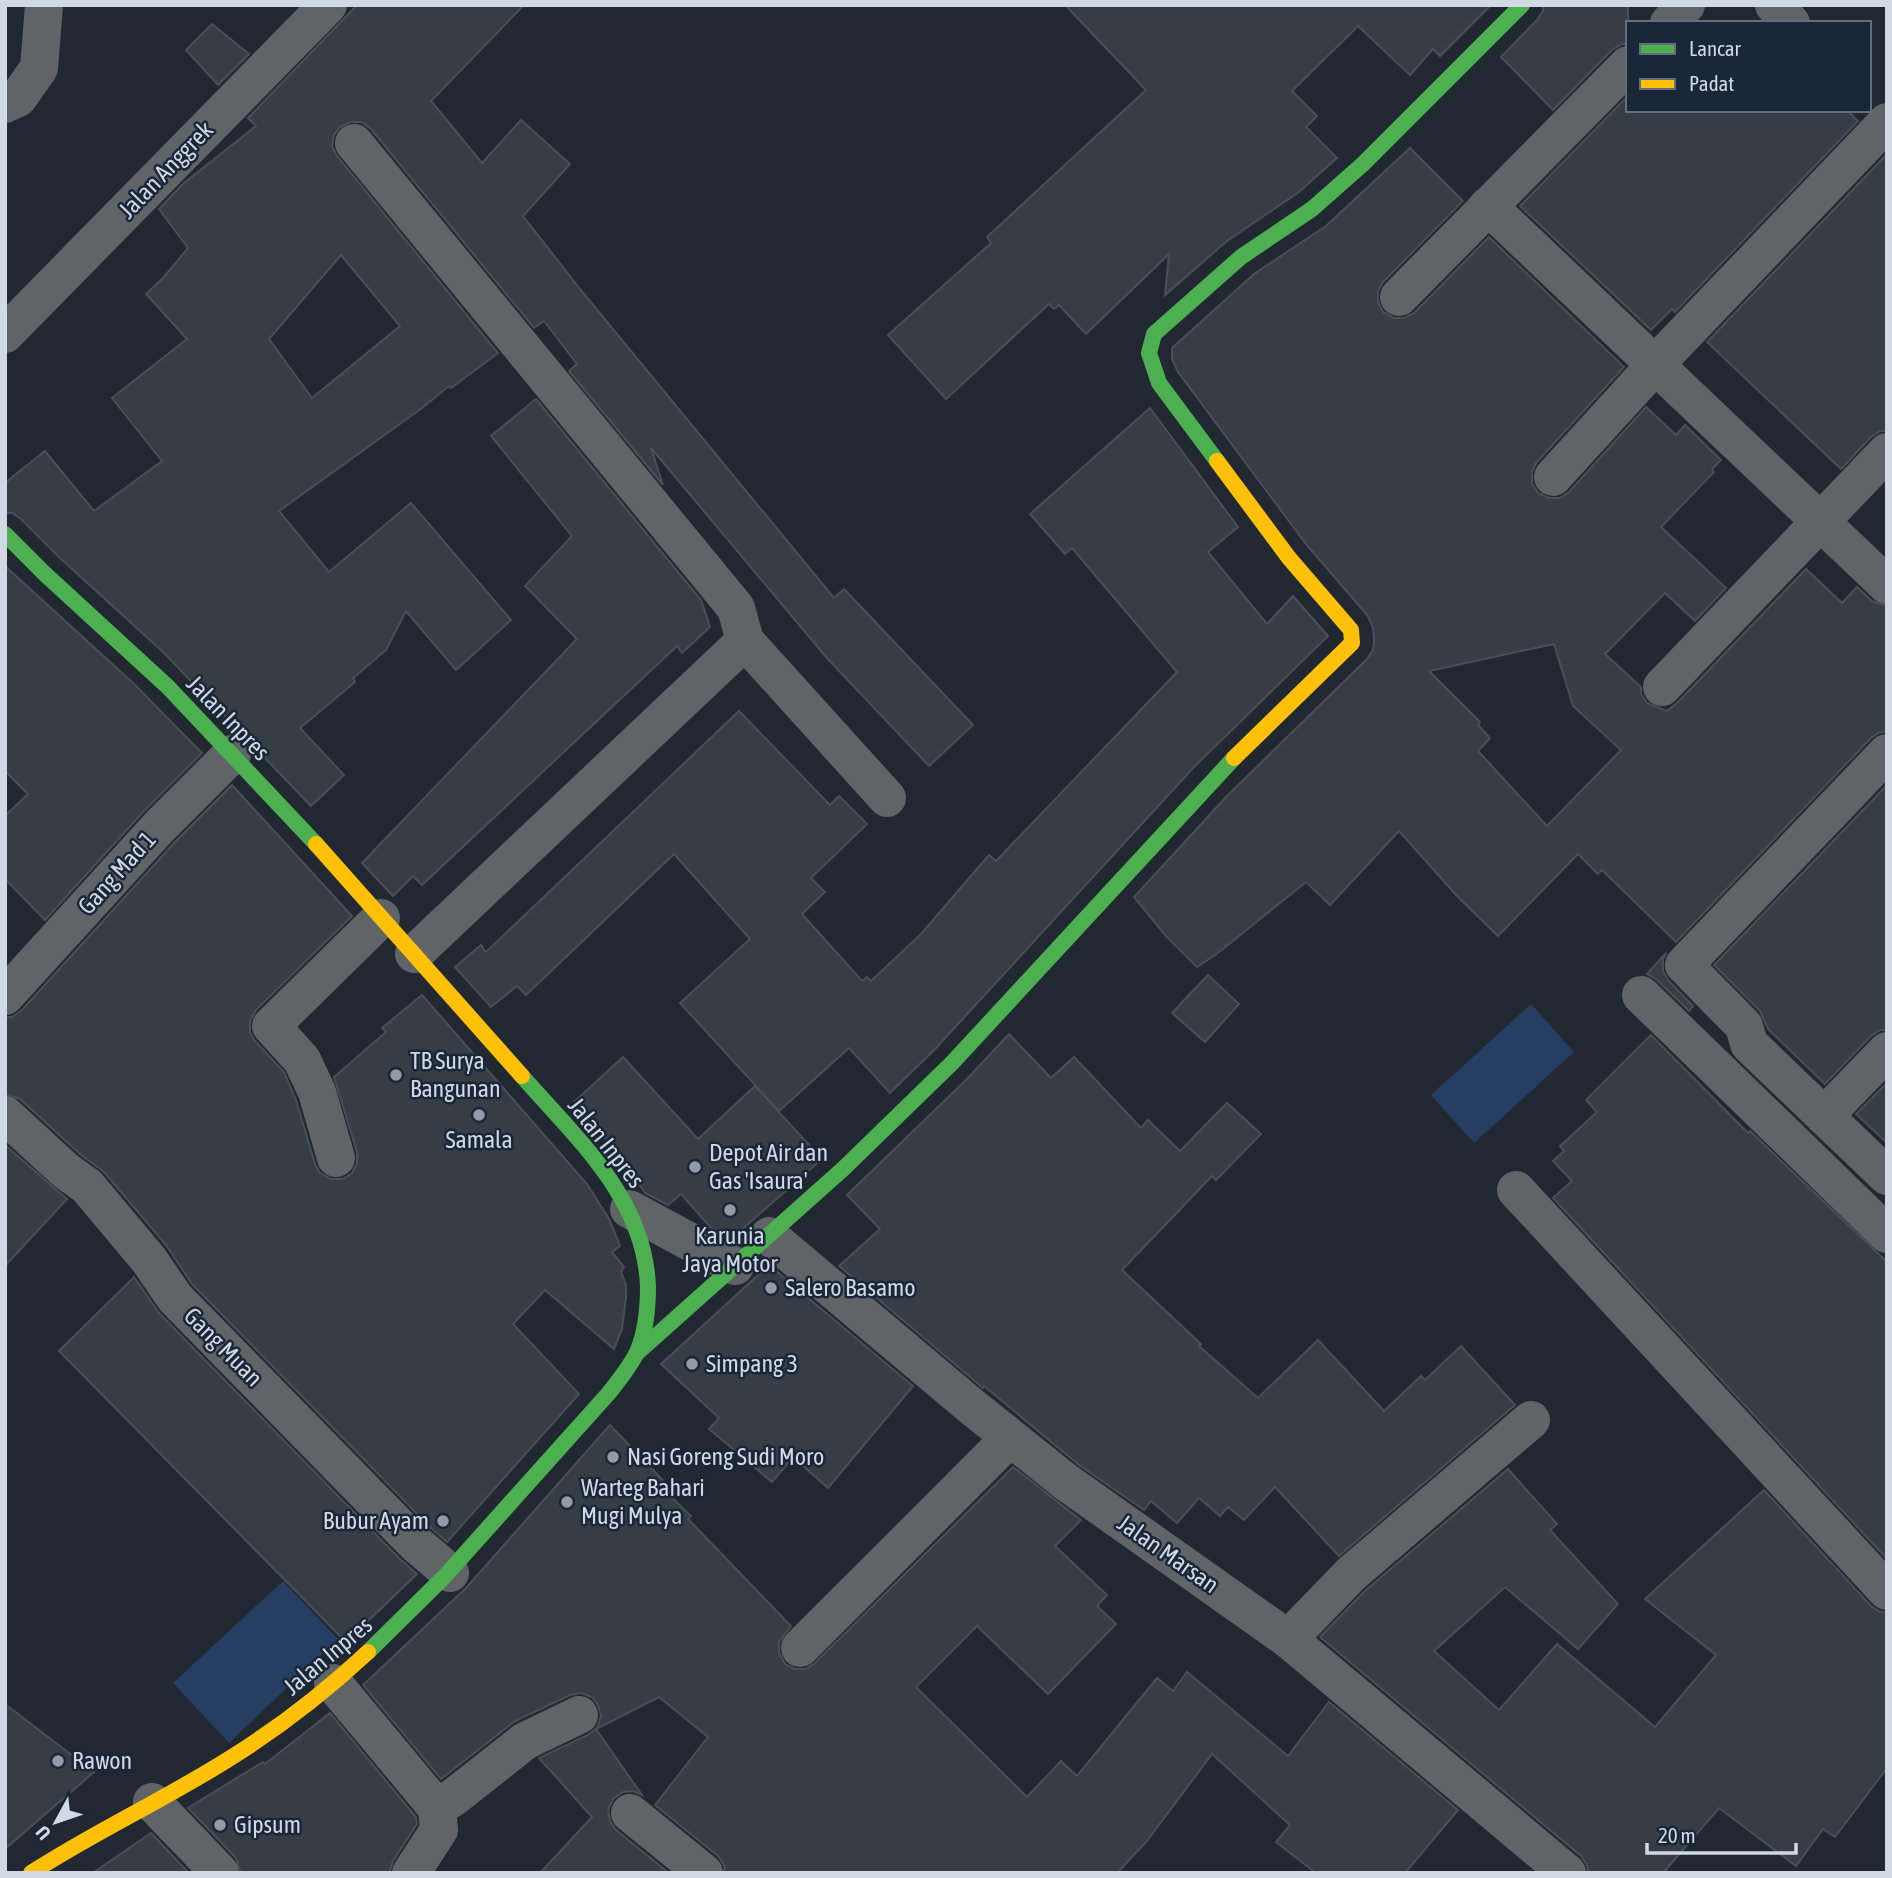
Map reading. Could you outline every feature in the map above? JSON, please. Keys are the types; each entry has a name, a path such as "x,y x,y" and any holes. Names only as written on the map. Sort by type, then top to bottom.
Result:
{"street":[{"path":"5,104 18,99 39,68 44,5"},
{"name":"Jalan Anggrek","path":"5,334 328,5"},
{"path":"637,1353 843,1170 952,1063 1211,782 1352,643 1351,630 1289,558 1159,383 1150,365 1149,343 1154,334 1241,257 1312,209 1343,182 1522,5"},
{"path":"1671,21 1686,5"},
{"path":"1774,5 1789,21"},
{"path":"1399,297 1626,67"},
{"path":"1553,477 1887,121 1871,104"},
{"path":"354,143 736,608 745,641 887,798"},
{"path":"1488,206 1887,584"},
{"path":"1662,687 1887,452"},
{"name":"Jalan Inpres","path":"5,534 81,608 143,662 232,754 580,1142 612,1182 629,1209 641,1238 647,1269 646,1317 642,1342 637,1353 608,1394 450,1573 406,1618 333,1683 259,1740 197,1778 84,1839 31,1873"},
{"path":"414,954 745,641"},
{"path":"1887,753 1684,965 1744,1026 1749,1044 1887,1175"},
{"name":"Gang Mad 1","path":"5,996 159,827 232,754"},
{"path":"335,1158 317,1093 302,1060 271,1026 381,918"},
{"path":"1641,995 1887,1234"},
{"path":"1824,1116 1887,1051"},
{"name":"Gang Muan","path":"5,1115 66,1171 87,1186 149,1260 175,1298 415,1544 450,1573"},
{"path":"1516,1190 1887,1591"},
{"path":"629,1209 735,1266"},
{"name":"Jalan Marsan","path":"769,1236 1066,1482 1288,1639 1567,1873"},
{"path":"1288,1639 1351,1574 1531,1420"},
{"path":"800,1648 1010,1438"},
{"path":"333,1683 437,1808 439,1830 411,1873"},
{"path":"437,1808 525,1741 579,1715"},
{"path":"152,1802 220,1873"},
{"path":"630,1813 704,1873"}],"shaded area":[{"path":"1531,1004 1574,1052 1474,1143 1431,1095"},
{"path":"283,1581 338,1639 229,1743 173,1683"}],"building":[{"path":"357,5 524,5 431,101 482,163 521,120 570,164 523,216 834,598 844,589 973,725 929,766 826,657 651,448 663,485 569,371 577,364 544,321 534,328 371,129 361,122 350,122 340,127 334,135 332,146 337,156 498,353 279,511 329,572 411,503 511,620 456,670 406,611 386,650 353,678 355,682 300,728 344,775 311,806 163,652 21,519 12,513 5,513 5,483 45,451 94,511 162,461 112,398 187,339 146,294 188,248 159,209 184,183 256,126 248,118","holes":["341,255 400,326 312,398 269,339"]},
{"path":"1065,5 1491,5 1440,56 1433,49 1410,75 1358,26 1292,91 1317,116 1306,127 1337,158 1299,192 1227,241 1165,295 1169,254 1086,334 1059,305 1054,309 1049,304 946,399 888,335 991,243 987,237 1146,90"},
{"path":"1543,5 1628,5 1626,44 1612,50 1553,110 1501,57 1543,11"},
{"path":"212,24 249,54 218,85 186,50"},
{"path":"1626,98 1626,112 1849,112 1858,121 1675,312 1672,309 1651,330 1520,206"},
{"path":"1410,148 1463,201 1383,282 1378,291 1378,302 1383,312 1394,318 1404,318 1414,313 1489,237 1624,367 1536,463 1532,472 1532,483 1538,493 1549,498 1560,498 1569,492 1646,407 1676,435 1685,425 1721,460 1712,469 1714,472 1661,527 1726,588 1695,621 1665,593 1605,654 1641,687 1641,694 1647,703 1667,711 1678,702 1806,569 1842,603 1857,587 1872,601 1887,606 1887,732 1880,732 1871,738 1676,942 1602,870 1598,874 1578,854 1498,936 1457,896 1399,831 1330,905 1306,882 1197,967 1166,936 1134,897 1227,796 1367,659 1373,650 1373,628 1368,616 1306,544 1178,372 1172,359 1172,348 1254,274 1326,226","holes":["1554,644 1573,706 1621,750 1547,826 1478,751 1490,738 1478,725 1480,722 1429,671"]},
{"path":"1887,154 1887,431 1880,431 1871,437 1841,469 1707,342"},
{"path":"536,399 701,600 710,627 682,653 677,646 422,885 413,876 393,896 362,863 577,639 525,586 572,536 491,436"},
{"path":"1150,408 1238,527 1208,552 1267,624 1293,596 1328,636 1195,766 936,1048 890,1093 849,1048 779,1111 680,1003 750,939 674,854 526,995 517,986 491,1007 455,967 481,945 486,952 739,711 830,805 839,796 867,824 811,878 825,892 802,914 862,981 867,977 871,981 921,934 989,855 996,861 1177,672 1072,548 1065,554 1030,514"},
{"path":"5,566 133,683 202,753 143,812 45,920 5,879 5,816 28,794 5,771"},
{"path":"232,785 352,916 256,1010 250,1021 250,1032 254,1040 284,1072 320,1173 331,1179 343,1179 352,1173 357,1163 357,1152 334,1077 386,1032 382,1028 422,995 587,1184 609,1219 620,1246 612,1252 624,1267 621,1272 626,1285 626,1297 622,1329 614,1349 545,1290 513,1324 579,1394 447,1542 192,1284 166,1245 104,1172 80,1154 20,1099 5,1094 5,1017 12,1017 21,1011 175,842"},
{"path":"1887,785 1887,1030 1880,1030 1871,1036 1825,1084 1768,1029 1760,1011 1714,965"},
{"path":"1666,953 1663,971 1693,1006 1689,1011 1656,979 1647,974"},
{"path":"1208,975 1239,1004 1205,1042 1172,1013"},
{"path":"1009,1034 1051,1078 1074,1057 1141,1128 1148,1120 1180,1151 1227,1103 1261,1134 1216,1180 1212,1176 1122,1270 1201,1344 1199,1346 1258,1398 1318,1340 1384,1411 1421,1376 1425,1380 1461,1346 1515,1405 1339,1556 1275,1487 1244,1520 1228,1507 1220,1516 1199,1498 1177,1523 1151,1501 1144,1510 1079,1465 839,1266 880,1229 847,1195 967,1079"},
{"path":"1651,1035 1748,1133 1750,1131 1887,1262 1887,1559 1553,1198 1572,1181 1553,1161 1564,1151 1560,1146 1597,1112 1586,1100"},
{"path":"623,1057 698,1139 755,1086 822,1159 731,1239 711,1228 681,1194 668,1205 645,1193 621,1157 574,1102"},
{"path":"1887,1083 1887,1143 1856,1114"},
{"path":"5,1145 67,1199 5,1266"},
{"path":"769,1265 913,1386 828,1488 793,1457 772,1482 709,1429 719,1418 661,1364"},
{"path":"134,1277 159,1313 417,1574 346,1642 59,1351"},
{"path":"610,1425 674,1492 670,1496 691,1516 688,1519 791,1626 779,1642 779,1653 785,1664 795,1669 806,1669 815,1663 1013,1467 1081,1520 1055,1546 1107,1595 1097,1606 1116,1624 1048,1694 977,1626 916,1687 1027,1797 1061,1761 1077,1776 1157,1678 1173,1691 1187,1672 1288,1756 1329,1702 1458,1810 1405,1873 1316,1873 1276,1842 1290,1825 1212,1754 1146,1842 1117,1873 725,1873 724,1865 718,1856 655,1805 708,1737 659,1697 596,1729 642,1795 633,1791 623,1792 613,1799 608,1810 610,1821 616,1830 669,1873 540,1873 592,1817 539,1758 597,1728 601,1716 592,1697 581,1693 570,1695 515,1721 441,1779 363,1685 466,1588"},
{"path":"1508,1469 1557,1524 1550,1530 1618,1604 1578,1649 1505,1587 1434,1651 1499,1710 1557,1644 1655,1727 1716,1655 1645,1599 1764,1490 1871,1606 1880,1612 1887,1612 1887,1768 1835,1837 1823,1829 1796,1866 1719,1808 1663,1873 1588,1873 1587,1865 1581,1856 1320,1637 1366,1590"},
{"path":"5,1704 94,1772 5,1849"},
{"path":"330,1713 416,1817 417,1824 393,1861 389,1873 241,1873 236,1858 188,1808 263,1762 265,1764"},
{"path":"151,1833 189,1873 93,1873"}],"traffic: fast":[{"path":"1217,461 1159,383 1149,353 1154,334 1241,257 1312,209 1363,164 1522,5"},
{"path":"5,534 168,687 316,844"},
{"path":"637,1353 843,1169 952,1063 1234,758"},
{"path":"368,1652 444,1577 608,1394 632,1362 643,1335 648,1287 644,1255 635,1225 604,1171 522,1076"}],"traffic: slow":[{"path":"1217,461 1289,558 1351,630 1352,643 1234,758"},
{"path":"316,844 522,1076"},
{"path":"31,1873 250,1745 302,1708 368,1652"}],"place":[{"name":"TB Surya Bangunan","path":"396,1075"},
{"name":"Samala","path":"479,1115"},
{"name":"Depot Air dan Gas 'Isaura'","path":"695,1167"},
{"name":"Karunia Jaya Motor","path":"730,1210"},
{"name":"Salero Basamo","path":"771,1288"},
{"name":"Simpang 3","path":"692,1364"},
{"name":"Nasi Goreng Sudi Moro","path":"613,1457"},
{"name":"Warteg Bahari Mugi Mulya","path":"567,1502"},
{"name":"Bubur Ayam","path":"443,1521"},
{"name":"Rawon","path":"58,1761"},
{"name":"Gipsum","path":"220,1825"}]}
